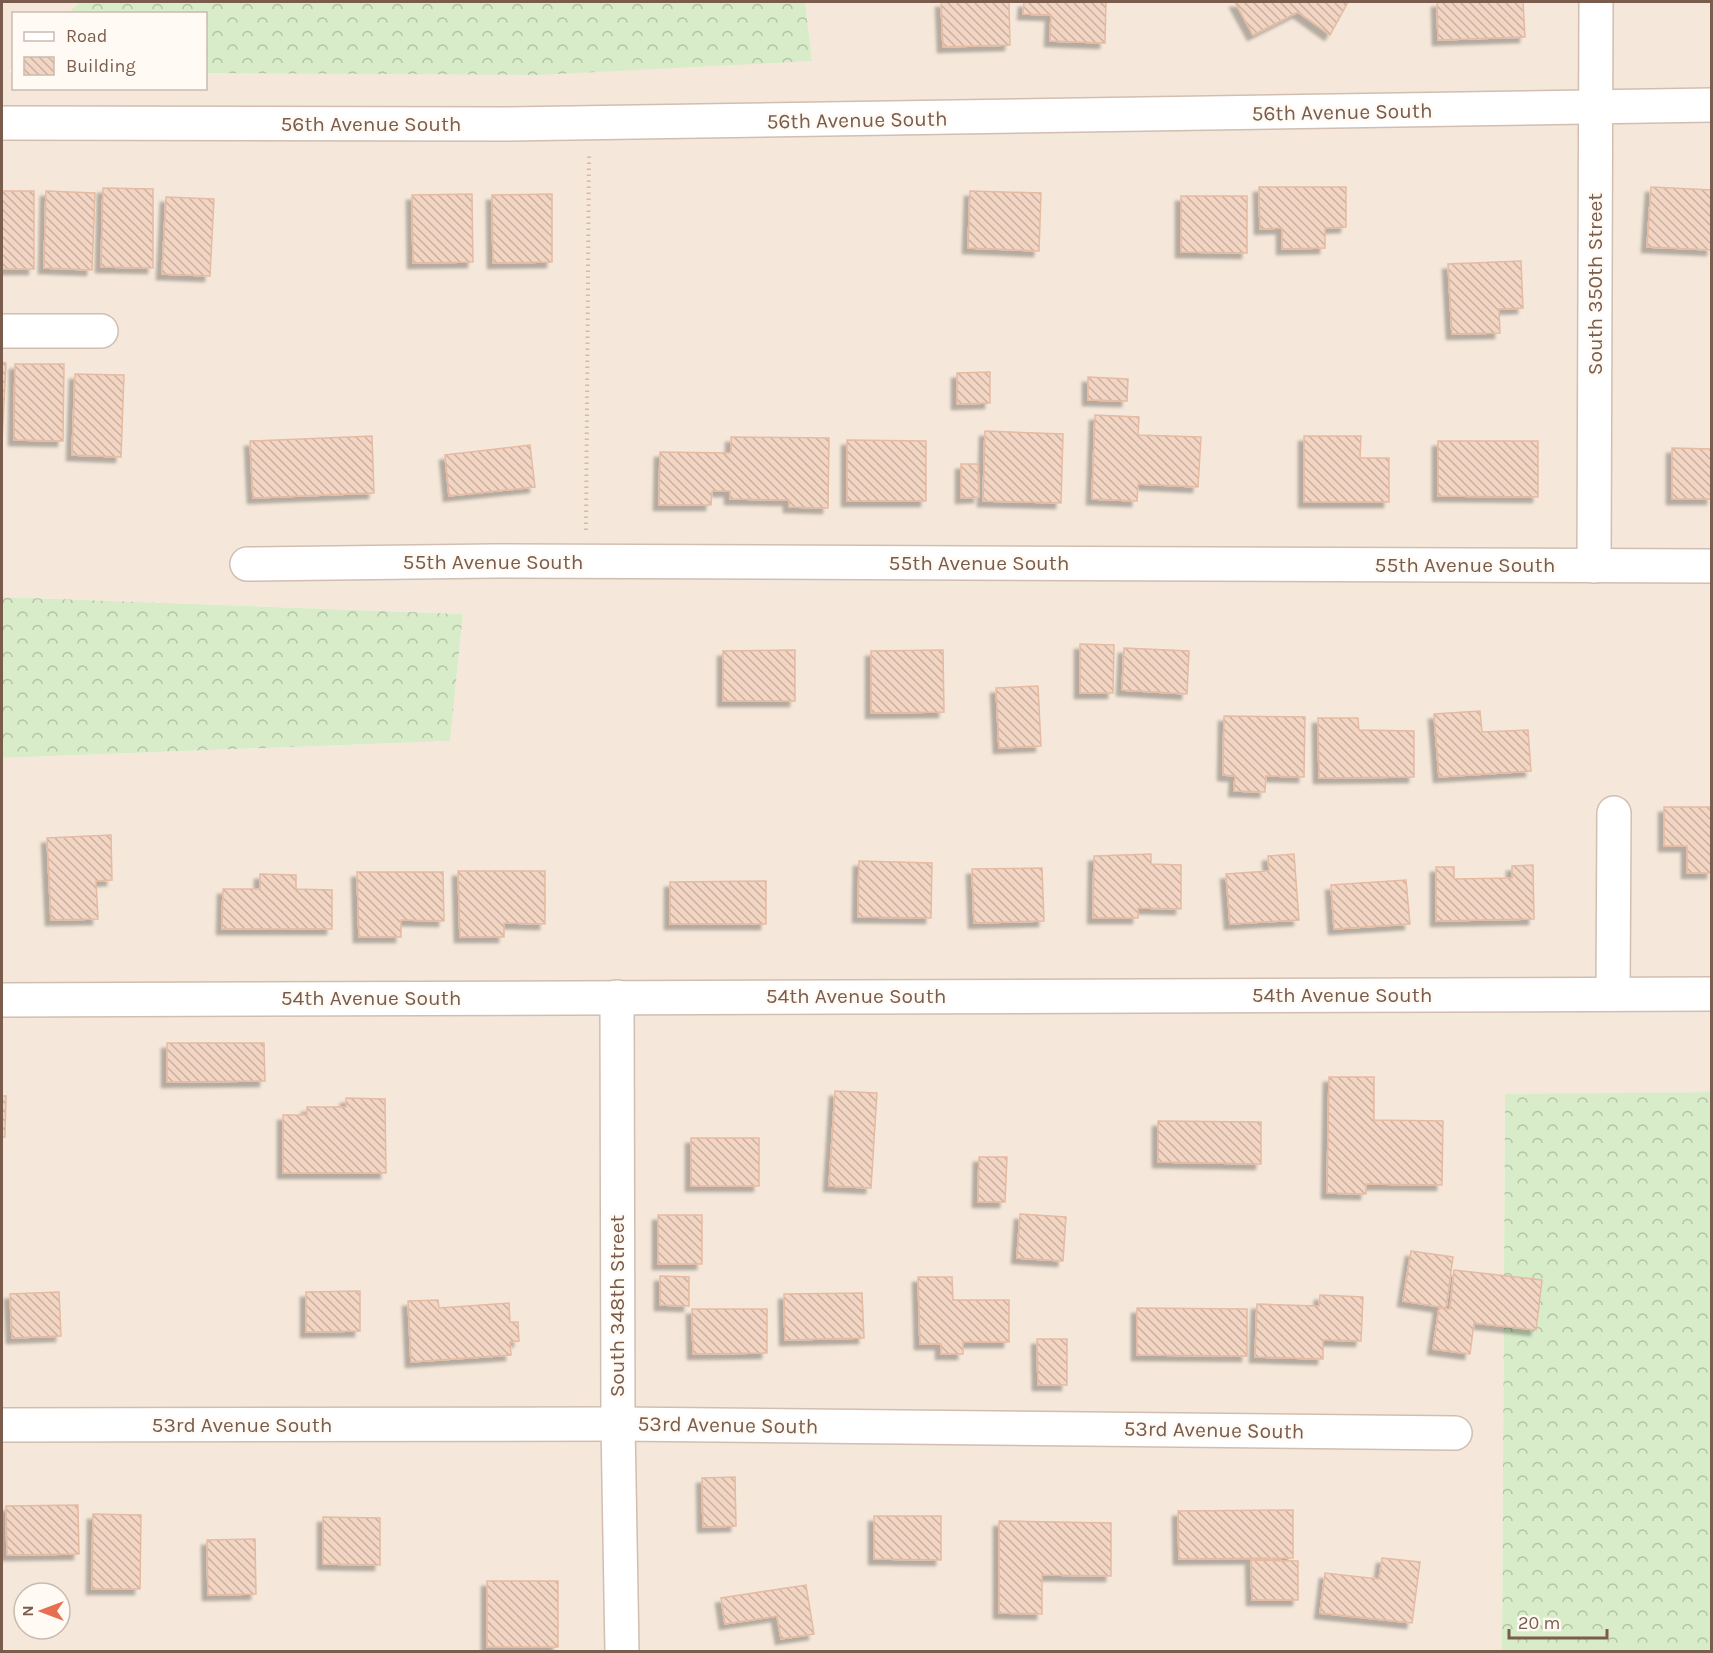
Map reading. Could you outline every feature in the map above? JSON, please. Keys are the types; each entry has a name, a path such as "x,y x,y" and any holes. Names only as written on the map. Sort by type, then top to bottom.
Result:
{"street":[{"name":"South 350th Street","path":"1594,566 1596,2"},
{"name":"56th Avenue South","path":"2,123 526,124 1712,105"},
{"path":"2,331 101,331"},
{"name":"55th Avenue South","path":"247,564 585,561 1712,566"},
{"path":"1613,994 1614,813"},
{"name":"54th Avenue South","path":"2,1000 1712,994"},
{"name":"South 348th Street","path":"617,997 618,1424 622,1652"},
{"name":"53rd Avenue South","path":"2,1425 618,1424 1455,1433"}],"path":[{"path":"585,561 589,143"}],"shaded area":[{"path":"2,2 80,2 69,12 12,12 12,68 9,72 12,72 12,90 207,90 207,69 812,61 805,2 1711,2 1711,1092 1505,1095 1502,1651 2,1651 2,758 450,741 463,614 2,597"}],"green space":[{"path":"80,2 805,2 812,61 537,75 207,73 207,12 69,12"},
{"path":"2,597 463,614 450,741 2,758"},
{"path":"1711,1092 1711,1651 1502,1652 1505,1094"}],"building":[{"path":"941,2 1009,2 1010,45 943,47"},
{"path":"1024,2 1106,2 1105,43 1050,41 1051,15 1023,14"},
{"path":"1235,2 1348,2 1330,35 1298,12 1253,35"},
{"path":"1437,2 1523,2 1525,37 1438,40"},
{"path":"1259,187 1346,187 1346,227 1325,228 1325,248 1282,249 1282,228 1260,229"},
{"path":"1651,187 1712,190 1712,250 1647,247"},
{"path":"103,188 153,189 153,268 101,267"},
{"path":"2,191 34,191 34,269 2,269"},
{"path":"46,191 95,193 92,270 44,268"},
{"path":"970,191 1041,193 1039,251 968,248"},
{"path":"472,194 473,262 413,263 412,195"},
{"path":"552,194 552,262 493,263 492,195"},
{"path":"1181,196 1247,196 1247,253 1181,252"},
{"path":"166,197 214,199 210,276 162,274"},
{"path":"1521,261 1523,308 1499,309 1500,333 1452,334 1448,264"},
{"path":"2,362 6,363 2,443"},
{"path":"15,364 64,364 63,441 14,440"},
{"path":"990,372 990,403 957,404 957,373"},
{"path":"75,374 124,375 121,457 72,455"},
{"path":"1088,377 1128,379 1127,401 1088,400"},
{"path":"1095,415 1139,417 1138,435 1201,437 1198,487 1138,484 1137,501 1092,499"},
{"path":"985,431 1063,434 1061,503 983,501"},
{"path":"372,436 374,493 253,498 250,441"},
{"path":"1304,436 1361,436 1360,458 1389,458 1389,502 1304,502"},
{"path":"731,437 829,438 828,508 789,507 789,500 730,499 730,491 712,491 711,505 659,505 660,452 731,453"},
{"path":"847,440 926,441 926,501 847,501"},
{"path":"1438,441 1538,441 1538,497 1438,496"},
{"path":"530,445 535,487 449,496 445,455"},
{"path":"1672,448 1712,449 1712,499 1672,499"},
{"path":"961,464 978,464 979,497 961,498"},
{"path":"1080,644 1114,645 1113,693 1080,693"},
{"path":"1124,648 1189,651 1187,694 1122,690"},
{"path":"795,650 795,701 723,701 723,651"},
{"path":"943,650 944,712 871,713 871,651"},
{"path":"1038,686 1041,746 999,748 996,688"},
{"path":"1480,711 1482,732 1528,730 1531,771 1439,777 1434,714"},
{"path":"1224,716 1305,717 1304,777 1266,776 1265,792 1234,791 1235,776 1223,775"},
{"path":"1318,718 1358,718 1359,730 1414,731 1414,777 1319,778"},
{"path":"1664,807 1712,807 1712,873 1687,873 1687,846 1664,846"},
{"path":"111,835 112,880 96,881 98,919 51,920 47,838"},
{"path":"1151,854 1151,864 1181,865 1181,909 1138,908 1138,918 1093,918 1094,856"},
{"path":"1294,854 1299,920 1230,924 1226,874 1269,871 1268,856"},
{"path":"859,861 932,863 931,918 858,917"},
{"path":"1533,865 1534,919 1436,921 1436,867 1454,867 1454,879 1512,878 1512,866"},
{"path":"1042,868 1044,921 974,923 972,869"},
{"path":"458,871 545,871 545,924 504,923 504,937 460,937"},
{"path":"357,872 443,872 444,921 401,920 401,937 359,937"},
{"path":"260,874 296,875 296,889 332,890 332,929 222,929 223,889 260,889"},
{"path":"1406,880 1410,924 1334,929 1331,885"},
{"path":"766,881 766,924 670,924 670,882"},
{"path":"167,1043 264,1043 265,1081 167,1082"},
{"path":"1329,1077 1374,1077 1374,1120 1443,1121 1442,1185 1366,1184 1366,1194 1327,1193"},
{"path":"835,1091 877,1093 871,1188 829,1186"},
{"path":"2,1096 6,1096 5,1137 2,1137"},
{"path":"346,1098 385,1099 386,1173 283,1173 283,1115 307,1115 307,1107 346,1107"},
{"path":"1158,1121 1261,1122 1261,1164 1158,1162"},
{"path":"691,1138 759,1138 759,1186 691,1186"},
{"path":"979,1157 1007,1157 1005,1202 978,1202"},
{"path":"1020,1214 1066,1217 1063,1261 1017,1258"},
{"path":"658,1215 702,1215 702,1264 658,1264"},
{"path":"1411,1251 1453,1257 1446,1308 1403,1301"},
{"path":"1454,1270 1542,1280 1536,1330 1474,1323 1470,1354 1433,1349 1439,1308 1450,1309"},
{"path":"660,1276 689,1277 689,1306 660,1305"},
{"path":"918,1277 952,1277 953,1300 1009,1300 1009,1342 963,1342 963,1354 941,1354 941,1344 920,1344"},
{"path":"360,1291 360,1331 306,1332 306,1292"},
{"path":"59,1292 61,1336 12,1338 10,1294"},
{"path":"862,1293 864,1338 785,1340 784,1294"},
{"path":"1320,1295 1363,1297 1361,1341 1323,1340 1323,1359 1255,1357 1257,1304 1319,1306"},
{"path":"438,1300 439,1308 509,1303 510,1322 518,1322 519,1341 510,1342 511,1355 411,1362 408,1301"},
{"path":"1137,1308 1247,1309 1247,1356 1137,1355"},
{"path":"692,1309 767,1309 767,1353 693,1354"},
{"path":"1037,1339 1067,1339 1067,1385 1038,1385"},
{"path":"735,1477 736,1526 703,1527 702,1478"},
{"path":"78,1505 79,1554 7,1555 6,1506"},
{"path":"1293,1510 1293,1558 1179,1559 1178,1511"},
{"path":"93,1514 141,1515 140,1589 92,1589"},
{"path":"874,1516 941,1516 941,1560 874,1559"},
{"path":"323,1517 380,1518 380,1565 323,1564"},
{"path":"999,1521 1111,1523 1111,1576 1042,1575 1042,1614 999,1613"},
{"path":"255,1539 256,1594 208,1595 207,1540"},
{"path":"1382,1558 1420,1562 1412,1623 1320,1613 1325,1573 1379,1579"},
{"path":"1251,1560 1298,1561 1298,1600 1252,1600"},
{"path":"487,1581 558,1581 558,1647 487,1647"},
{"path":"806,1585 814,1634 781,1639 777,1616 725,1624 721,1598"}]}
